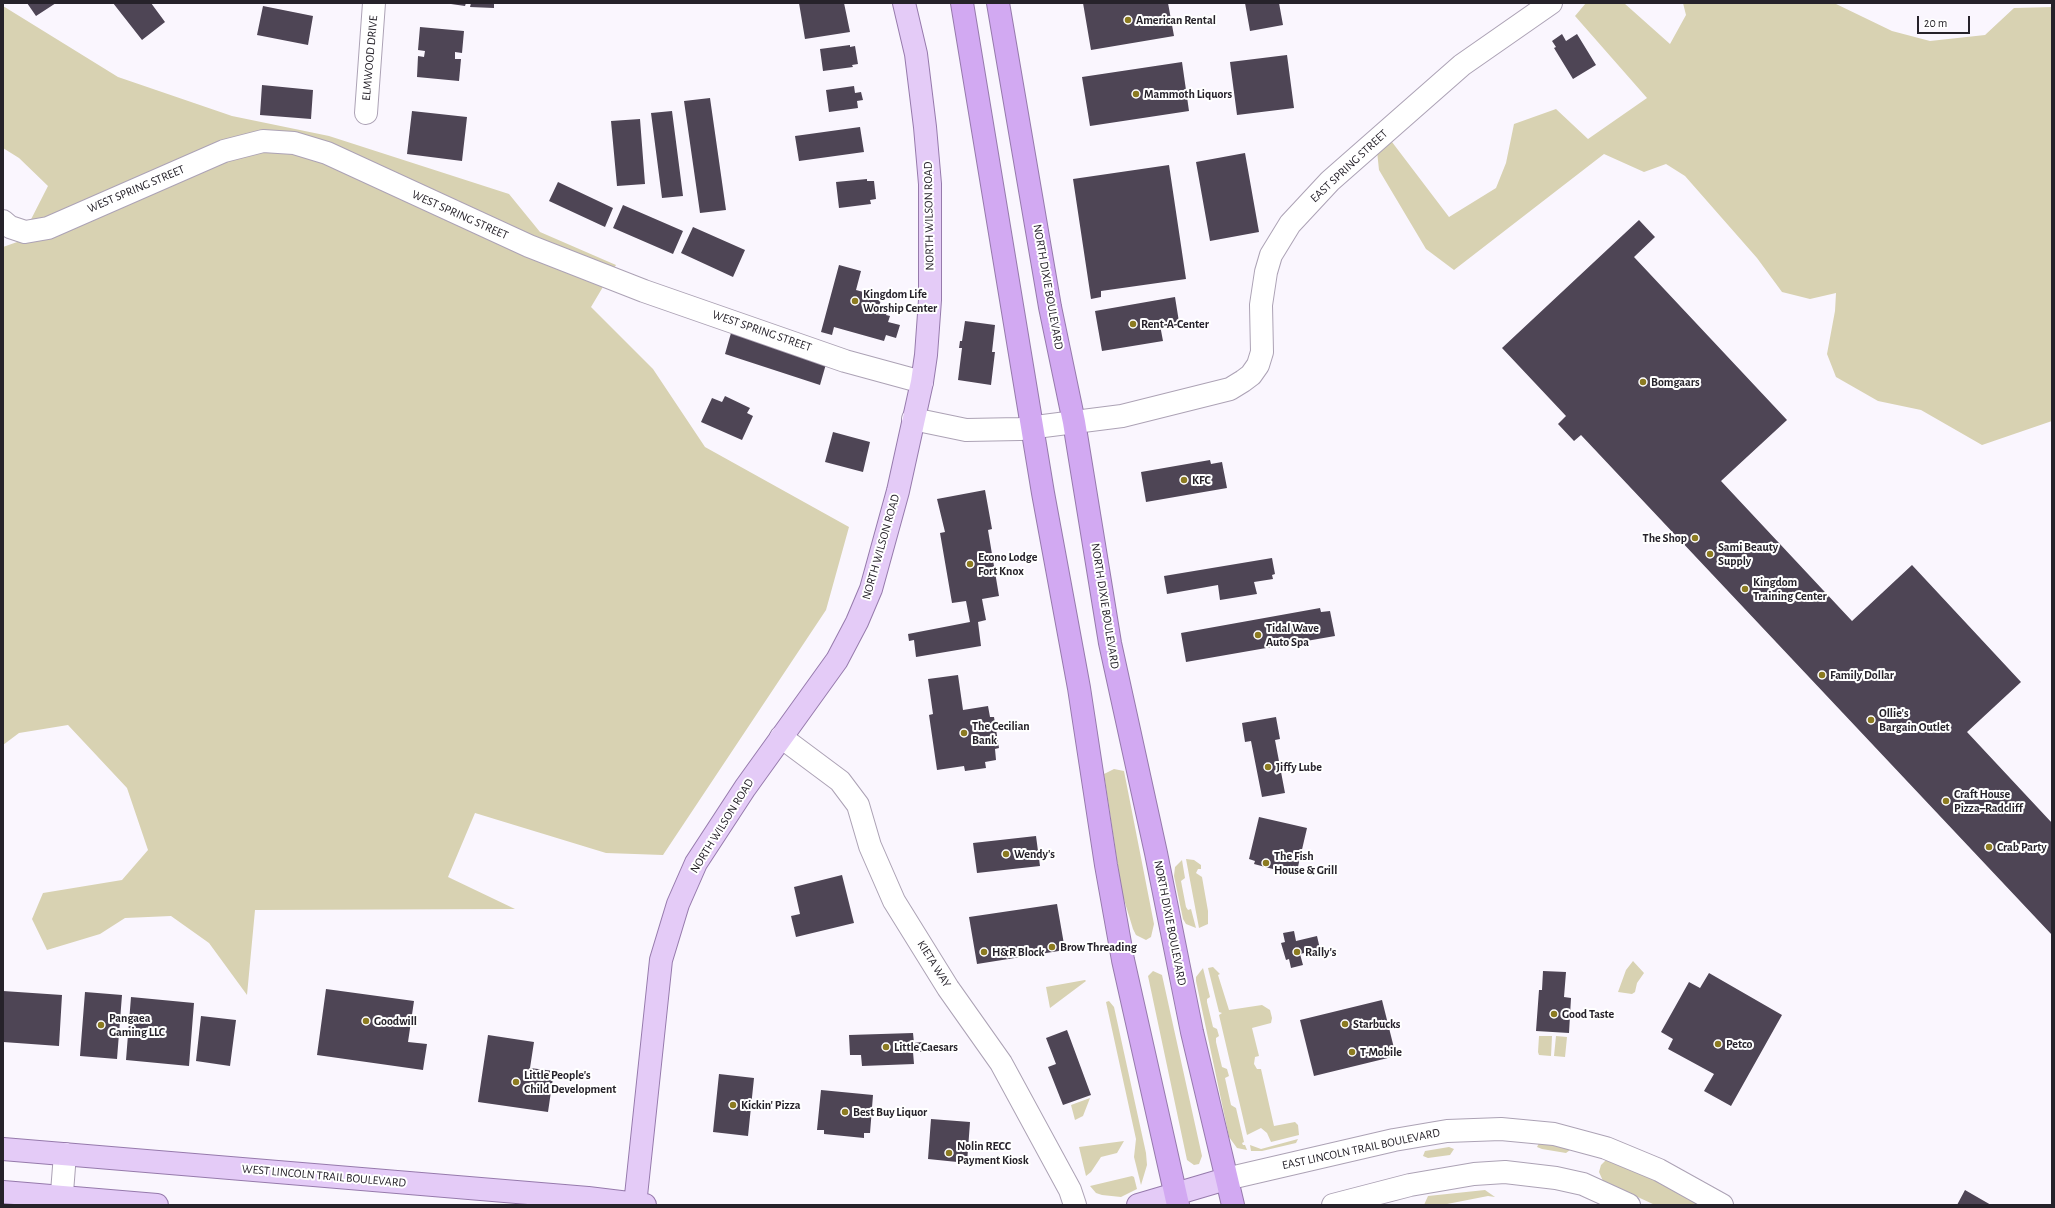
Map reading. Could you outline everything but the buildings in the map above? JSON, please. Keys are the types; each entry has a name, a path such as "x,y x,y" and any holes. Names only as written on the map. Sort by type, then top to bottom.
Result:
{"highway":[{"path":"962,3 1032,427 1079,688 1106,865 1123,960 1176,1200"},
{"name":"NORTH DIXIE BOULEVARD","path":"998,3 1050,307 1074,422 1096,549 1101,594 1121,698 1156,853 1192,1032 1232,1205"}],"main road":[{"name":"NORTH WILSON ROAD","path":"638,1205 661,960 678,904 696,863 745,788 837,660 868,596 898,491 922,382 926,355 930,300 930,184 916,54 904,3"},
{"name":"WEST LINCOLN TRAIL BOULEVARD","path":"3,1149 588,1198 638,1205"},
{"path":"1138,1205 1176,1200 1226,1179"},
{"path":"3,1192 61,1201 157,1205"}],"street":[{"name":"ELMWOOD DRIVE","path":"366,113 374,3"},
{"name":"EAST SPRING STREET","path":"1074,422 1122,416 1230,389 1251,375 1258,365 1262,352 1261,305 1266,272 1277,245 1290,224 1330,181 1462,64 1551,3"},
{"name":"WEST SPRING STREET","path":"3,221 10,227 25,232 48,228 224,151 263,142 294,143 327,153 529,246 644,290 845,361 922,382"},
{"path":"913,419 966,430 1001,431 1074,422"},
{"name":"KIETA WAY","path":"781,738 840,781 858,806 870,846 894,901 948,988 1001,1063 1070,1190 1075,1205"},
{"name":"EAST LINCOLN TRAIL BOULEVARD","path":"1226,1179 1394,1140 1447,1131 1508,1129 1554,1134 1606,1148 1659,1170 1722,1205"},
{"path":"61,1201 65,1154"},
{"path":"1334,1205 1410,1186 1474,1174 1505,1172 1556,1178 1583,1184 1629,1205"}],"shaded area":[{"path":"1586,3 1624,3 1670,44 1686,15 1683,3 1834,3 1892,31 1930,41 1985,35 2014,8 2052,7 2052,421 1982,445 1921,410 1878,401 1836,377 1827,354 1835,311 1836,293 1810,299 1782,292 1757,258 1685,176 1666,164 1644,172 1604,154 1454,270 1426,249 1379,170 1377,151 1392,142 1449,217 1496,188 1506,163 1514,124 1556,109 1588,139 1647,98 1575,16"},
{"path":"3,6 118,77 232,116 329,136 509,194 540,232 616,265 591,307 653,369 705,447 849,527 826,610 663,855 606,853 475,813 448,877 515,909 255,910 247,995 209,943 171,916 125,918 100,934 47,950 32,919 43,893 122,880 148,850 127,788 68,725 19,733 3,745 3,247 20,241 48,186 19,158 3,148"},
{"path":"1114,769 1124,771 1154,924 1151,937 1146,940 1136,935 1122,893 1104,774"},
{"path":"1186,859 1194,860 1201,865 1201,869 1198,869 1196,873 1202,877 1208,911 1208,924 1199,928"},
{"path":"1182,860 1185,878 1181,881 1186,907 1188,910 1191,909 1196,928 1186,924 1183,919 1174,876 1175,867"},
{"path":"1633,961 1644,973 1637,983 1635,992 1632,994 1618,992 1626,970"},
{"path":"1213,967 1220,974 1218,975 1229,1010 1262,1005 1270,1010 1272,1018 1271,1023 1252,1028 1259,1056 1255,1057 1254,1064 1257,1069 1261,1069 1274,1126 1295,1122 1298,1125 1299,1135 1271,1142 1267,1133 1261,1128 1247,1135 1219,1015 1222,1013 1219,1012 1208,968"},
{"path":"1203,968 1210,997 1207,999 1207,1002 1213,1027 1217,1029 1219,1036 1216,1038 1216,1042 1222,1067 1227,1069 1229,1076 1225,1078 1231,1105 1236,1108 1244,1142 1242,1143 1245,1145 1247,1150 1237,1148 1229,1137 1196,981 1196,977"},
{"path":"1153,971 1162,975 1202,1156 1199,1164 1194,1165 1187,1160 1148,976"},
{"path":"1086,981 1050,1008 1046,987"},
{"path":"1109,1001 1114,1007 1146,1153 1147,1165 1141,1185 1134,1157 1136,1139 1106,1002"},
{"path":"1539,1036 1552,1036 1551,1056 1539,1055"},
{"path":"1556,1036 1567,1037 1565,1057 1554,1056"},
{"path":"1090,1098 1083,1116 1075,1120 1071,1105"},
{"path":"1298,1139 1296,1143 1262,1151 1251,1151 1250,1145 1261,1149"},
{"path":"1124,1141 1117,1153 1101,1157 1091,1172 1086,1176 1079,1147"},
{"path":"1540,1141 1570,1150 1566,1153 1542,1149 1537,1147"},
{"path":"1449,1147 1454,1149 1450,1155 1428,1158 1423,1156 1425,1151"},
{"path":"1613,1159 1696,1201 1699,1205 1655,1205 1603,1181 1599,1172 1601,1165 1606,1160"},
{"path":"1132,1176 1134,1177 1137,1189 1121,1197 1096,1193 1090,1186"},
{"path":"1485,1190 1495,1197 1488,1196 1442,1205 1424,1205 1428,1196"}],"place":[{"name":"American Rental","path":"1128,20"},
{"name":"Mammoth Liquors","path":"1136,94"},
{"name":"Kingdom Life Worship Center","path":"855,301"},
{"name":"Rent-A-Center","path":"1133,324"},
{"name":"Bomgaars","path":"1643,382"},
{"name":"KFC","path":"1184,480"},
{"name":"The Shop","path":"1695,538"},
{"name":"Sami Beauty Supply","path":"1710,554"},
{"name":"Econo Lodge Fort Knox","path":"970,564"},
{"name":"Kingdom Training Center","path":"1745,589"},
{"name":"Tidal Wave Auto Spa","path":"1258,635"},
{"name":"Family Dollar","path":"1822,675"},
{"name":"Ollie's Bargain Outlet","path":"1871,720"},
{"name":"The Cecilian Bank","path":"964,733"},
{"name":"Jiffy Lube","path":"1268,767"},
{"name":"Craft House Pizza–Radcliff","path":"1946,801"},
{"name":"Crab Party","path":"1989,847"},
{"name":"Wendy's","path":"1006,854"},
{"name":"The Fish House & Grill","path":"1266,863"},
{"name":"Brow Threading","path":"1052,947"},
{"name":"H&R Block","path":"984,952"},
{"name":"Rally's","path":"1297,952"},
{"name":"Good Taste","path":"1554,1014"},
{"name":"Goodwill","path":"366,1021"},
{"name":"Starbucks","path":"1345,1024"},
{"name":"Pangaea Gaming LLC","path":"101,1025"},
{"name":"Petco","path":"1718,1044"},
{"name":"Little Caesars","path":"886,1047"},
{"name":"T-Mobile","path":"1352,1052"},
{"name":"Little People's Child Development","path":"516,1082"},
{"name":"Kickin' Pizza","path":"733,1105"},
{"name":"Best Buy Liquor","path":"845,1112"},
{"name":"Nolin RECC Payment Kiosk","path":"949,1153"}]}
